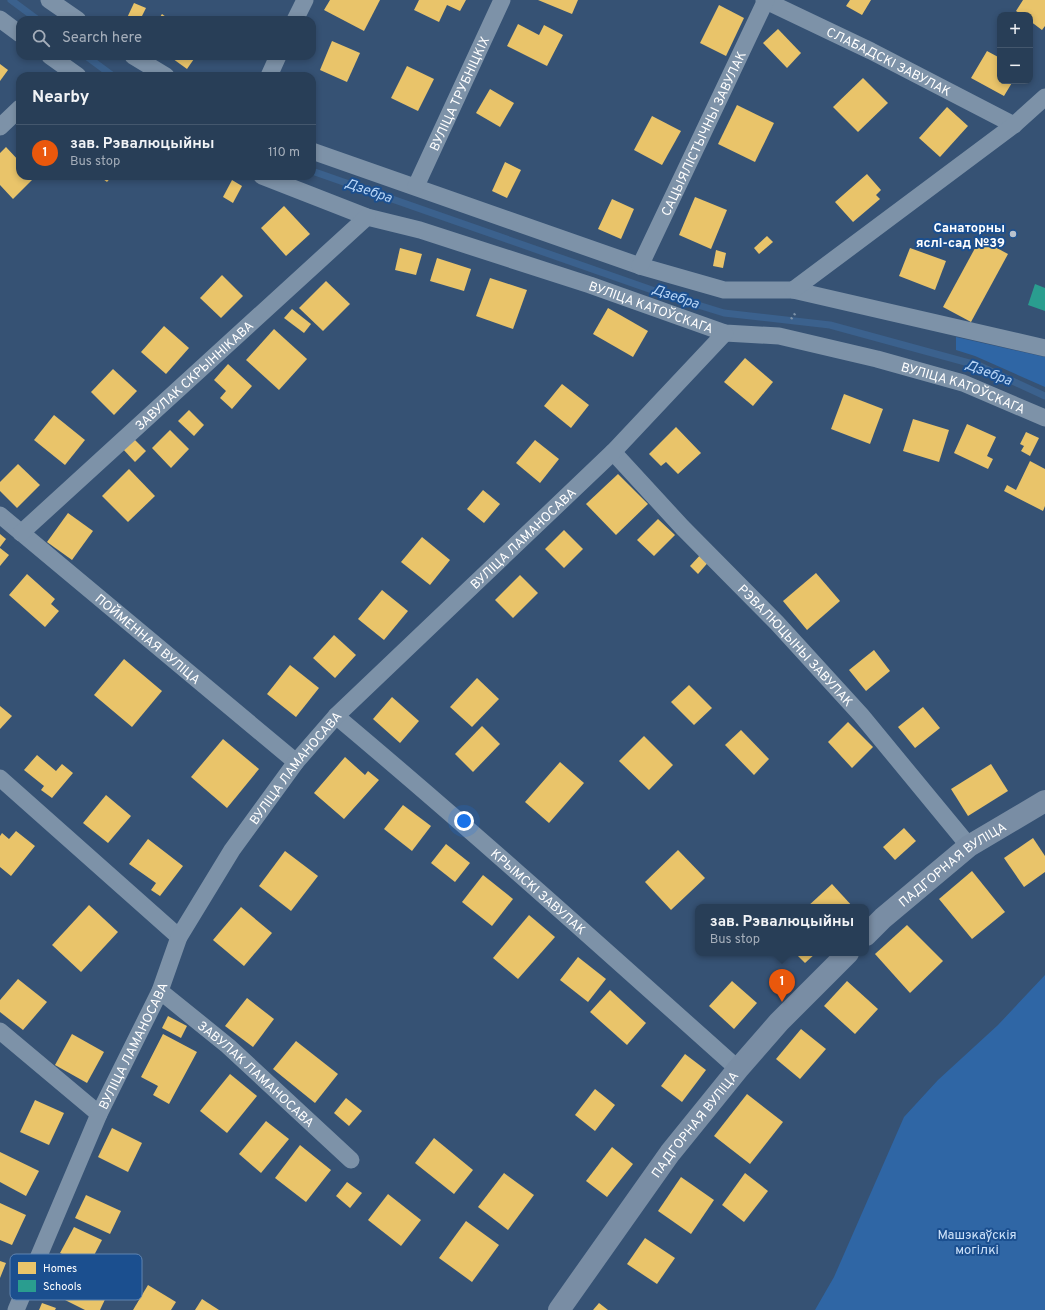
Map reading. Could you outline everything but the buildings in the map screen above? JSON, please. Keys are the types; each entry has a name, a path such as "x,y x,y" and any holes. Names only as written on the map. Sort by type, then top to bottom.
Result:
{"street":[{"path":"49,0 72,16"},
{"path":"297,16 305,0"},
{"name":"ВУЛІЦА ТРУБНІЦКІХ","path":"416,186 502,0"},
{"name":"СЛАБАДСКІ ЗАВУЛАК","path":"765,0 871,51 1014,125"},
{"name":"САЦЫЯЛІСТЫЧНЫ ЗАВУЛАК","path":"640,266 765,0"},
{"path":"0,19 16,31"},
{"path":"52,60 59,71"},
{"path":"140,60 159,72"},
{"path":"271,72 276,60"},
{"path":"801,292 1014,125 1045,97"},
{"path":"0,127 16,112"},
{"path":"316,152 416,186 640,266 724,290 801,292 1045,348"},
{"name":"ВУЛІЦА КАТОЎСКАГА","path":"272,180 367,217 420,230 590,285 725,333 779,336 877,359 963,383 1045,418"},
{"name":"ЗАВУЛАК СКРЫННІКАВА","path":"20,533 367,217"},
{"name":"ВУЛІЦА ЛАМАНОСАВА","path":"40,1254 99,1114 160,991 179,937 232,850 296,762 336,716 612,452 725,333"},
{"name":"РЭВАЛЮЦЫНЫ ЗАВУЛАК","path":"612,452 682,527 777,623 856,709 969,846"},
{"name":"ПОЙМЕННАЯ ВУЛІЦА","path":"0,515 296,762"},
{"name":"КРЫМСКІ ЗАВУЛАК","path":"336,716 423,789 536,888 738,1069"},
{"path":"0,778 179,937"},
{"name":"ПАДГОРНАЯ ВУЛІЦА","path":"869,932 883,918 969,846 1045,801"},
{"name":"ПАДГОРНАЯ ВУЛІЦА","path":"558,1310 670,1153 738,1069 779,1022 845,956"},
{"name":"ЗАВУЛАК ЛАМАНОСАВА","path":"160,991 228,1046 351,1160"},
{"path":"0,1031 99,1114"},
{"name":"ВУЛІЦА ЛАМАНОСАВА","path":"16,1310 20,1300"}],"path":[{"path":"779,336 801,292"}],"green space":[{"path":"956,337 1045,357 1045,387 975,356 956,350"},
{"name":"Машэкаўскія могілкі","path":"1045,975 1045,1310 815,1310 834,1277 904,1117 938,1080 998,1025"}],"waterway":[{"name":"Дзебра","path":"11,0 33,16"},
{"name":"Дзебра","path":"91,60 108,72"},
{"name":"Дзебра","path":"316,172 672,297 724,313 830,325 980,366 1045,396"}],"place":[{"name":"Санаторны яслі-сад №39","path":"1013,234"},
{"name":"зав. Рэвалюцыйны","path":"782,1002"}]}
